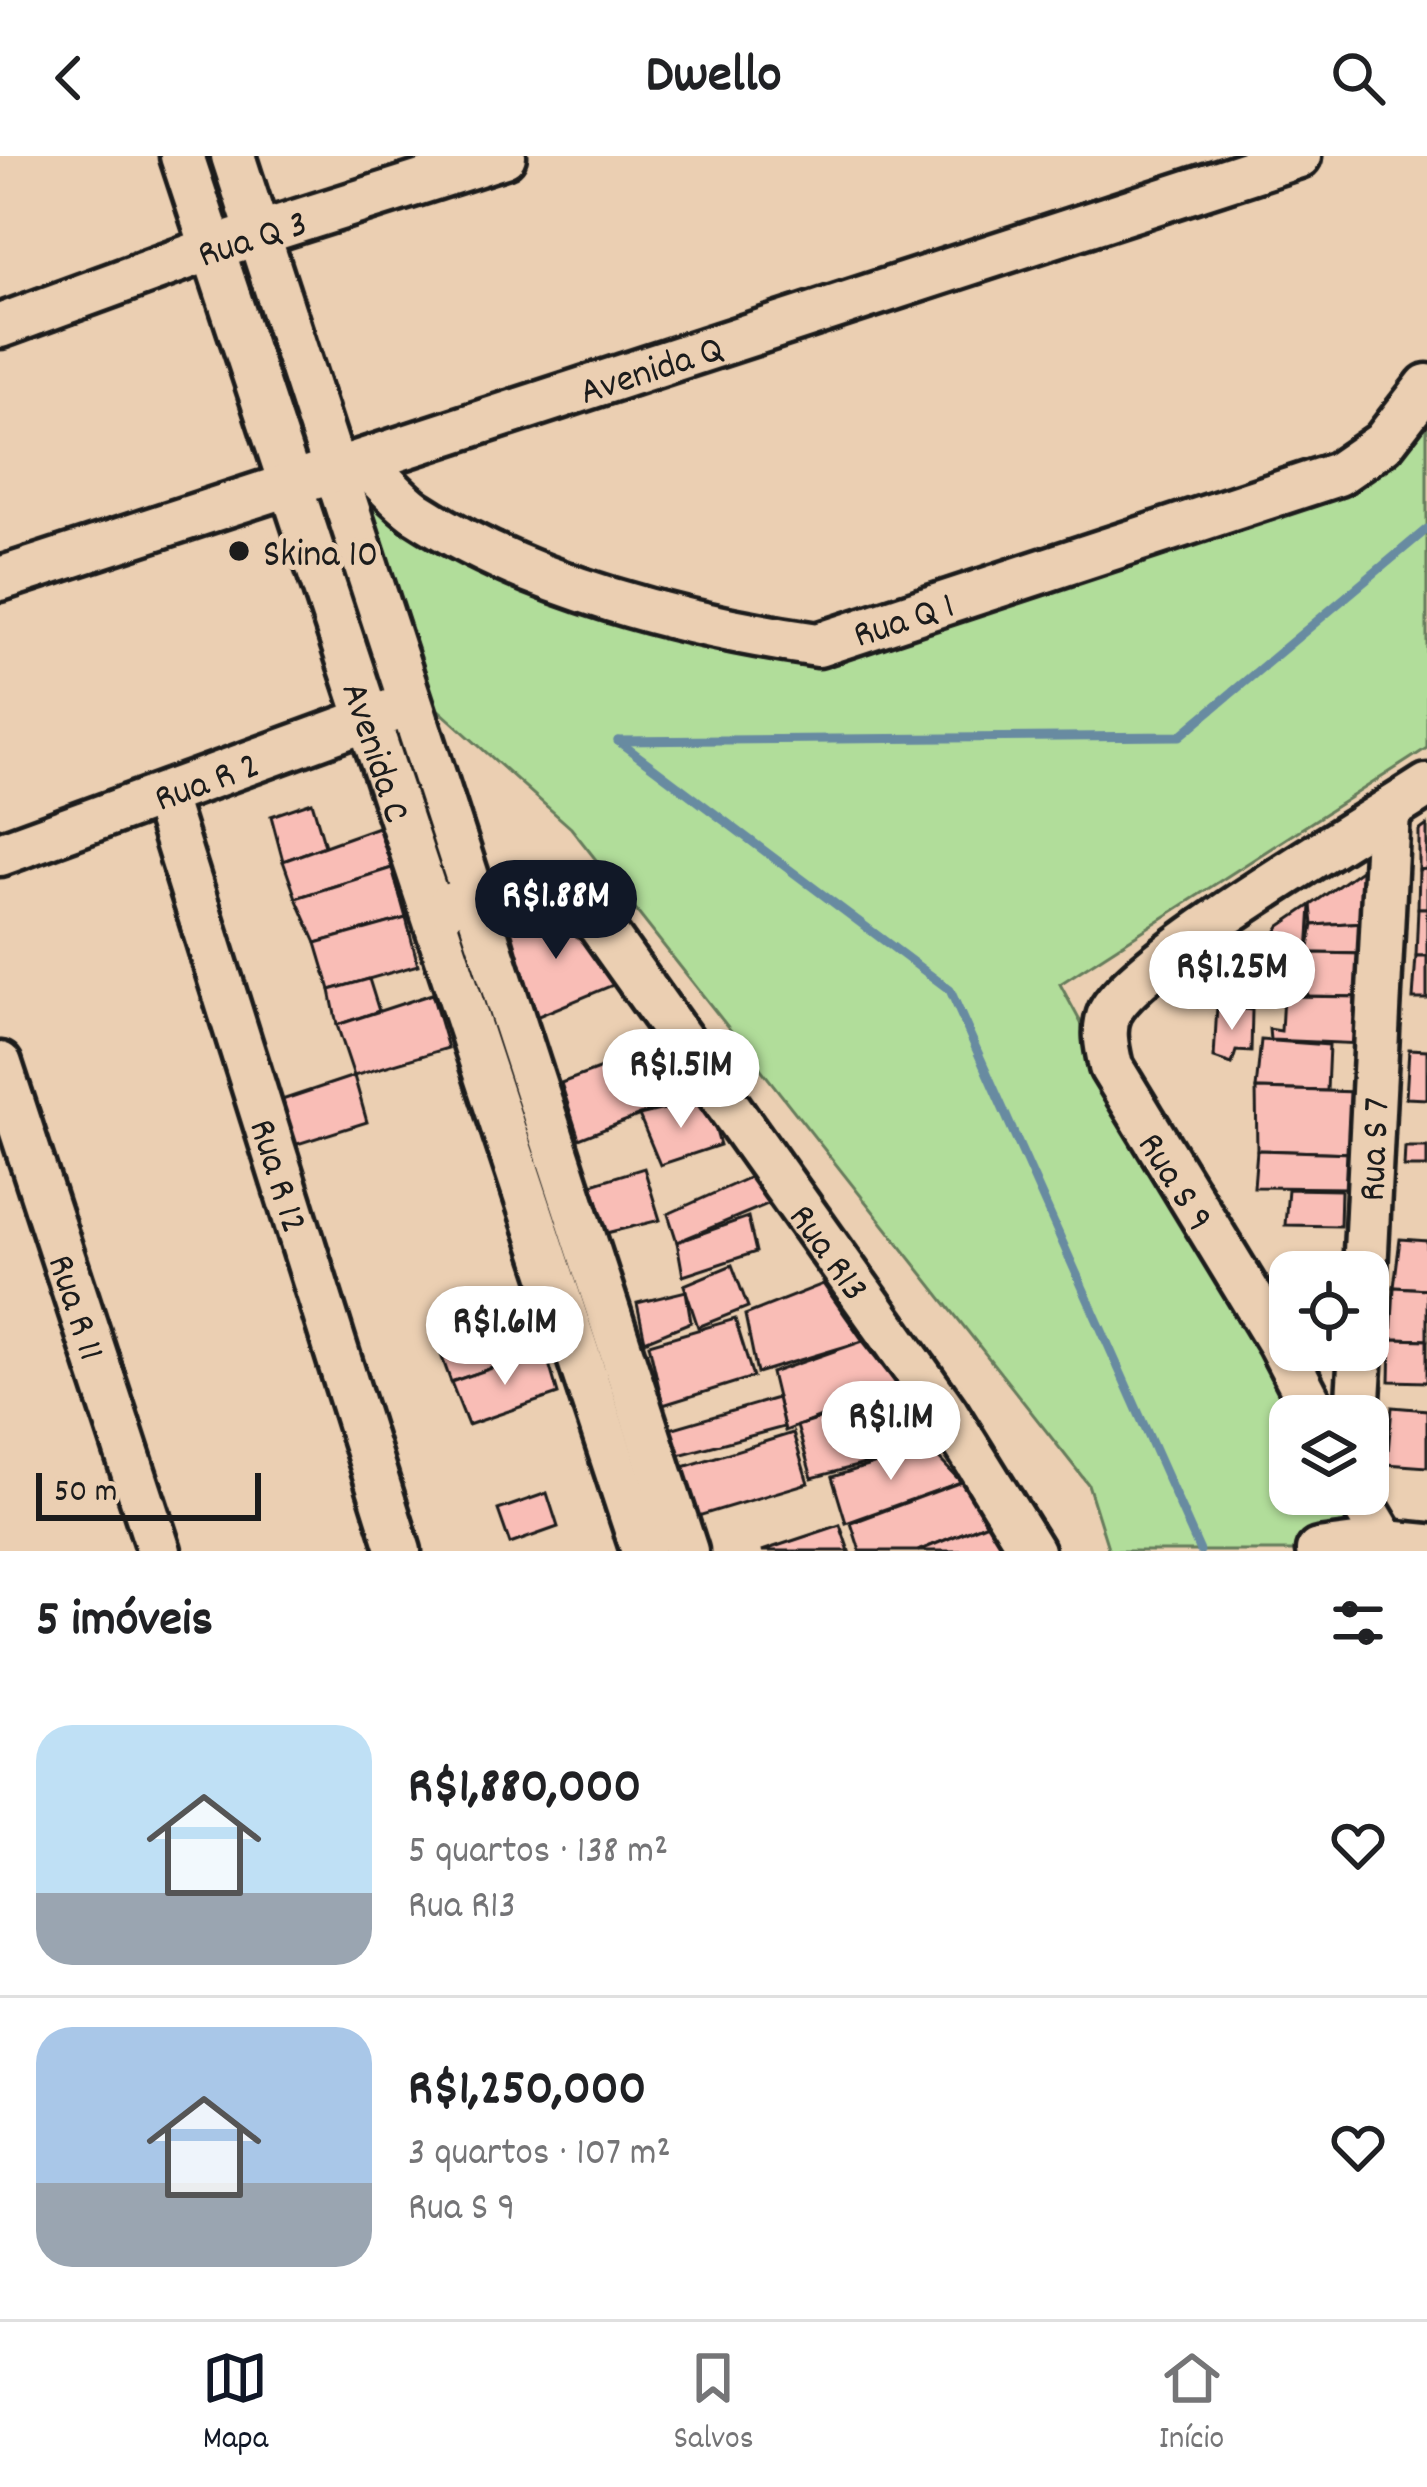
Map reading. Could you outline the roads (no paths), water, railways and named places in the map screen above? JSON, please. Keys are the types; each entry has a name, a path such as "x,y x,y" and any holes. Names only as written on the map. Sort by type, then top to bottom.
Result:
{"street":[{"name":"Avenida C","path":"182,156 643,1551"},
{"name":"Avenida C","path":"233,156 349,467 411,703 686,1551"},
{"name":"Rua Q 3","path":"0,326 213,248 504,156"},
{"name":"Avenida Q","path":"0,579 1299,156"},
{"name":"Rua Q 1","path":"349,467 416,512 531,569 730,633 818,645 1338,474 1383,443 1427,386"},
{"name":"Rua R 2","path":"0,854 411,703"},
{"name":"Rua S 9","path":"1306,1395 1111,1067 1108,1015 1125,992 1172,953 1427,786"},
{"name":"Rua R 12","path":"163,797 398,1551"},
{"name":"Rua S 7","path":"1366,1251 1388,812"},
{"name":"Rua R13","path":"431,912 475,896 564,898 598,923 947,1414 1032,1551"},
{"name":"Rua R 11","path":"0,1064 159,1551"},
{"path":"1375,1515 1401,1546"},
{"path":"1318,1551 1401,1546"}],"waterway":[{"path":"618,741 1180,736 1427,529"},
{"path":"618,741 950,990 1200,1551"}],"place":[{"name":"Skina 10","path":"239,551"}]}
